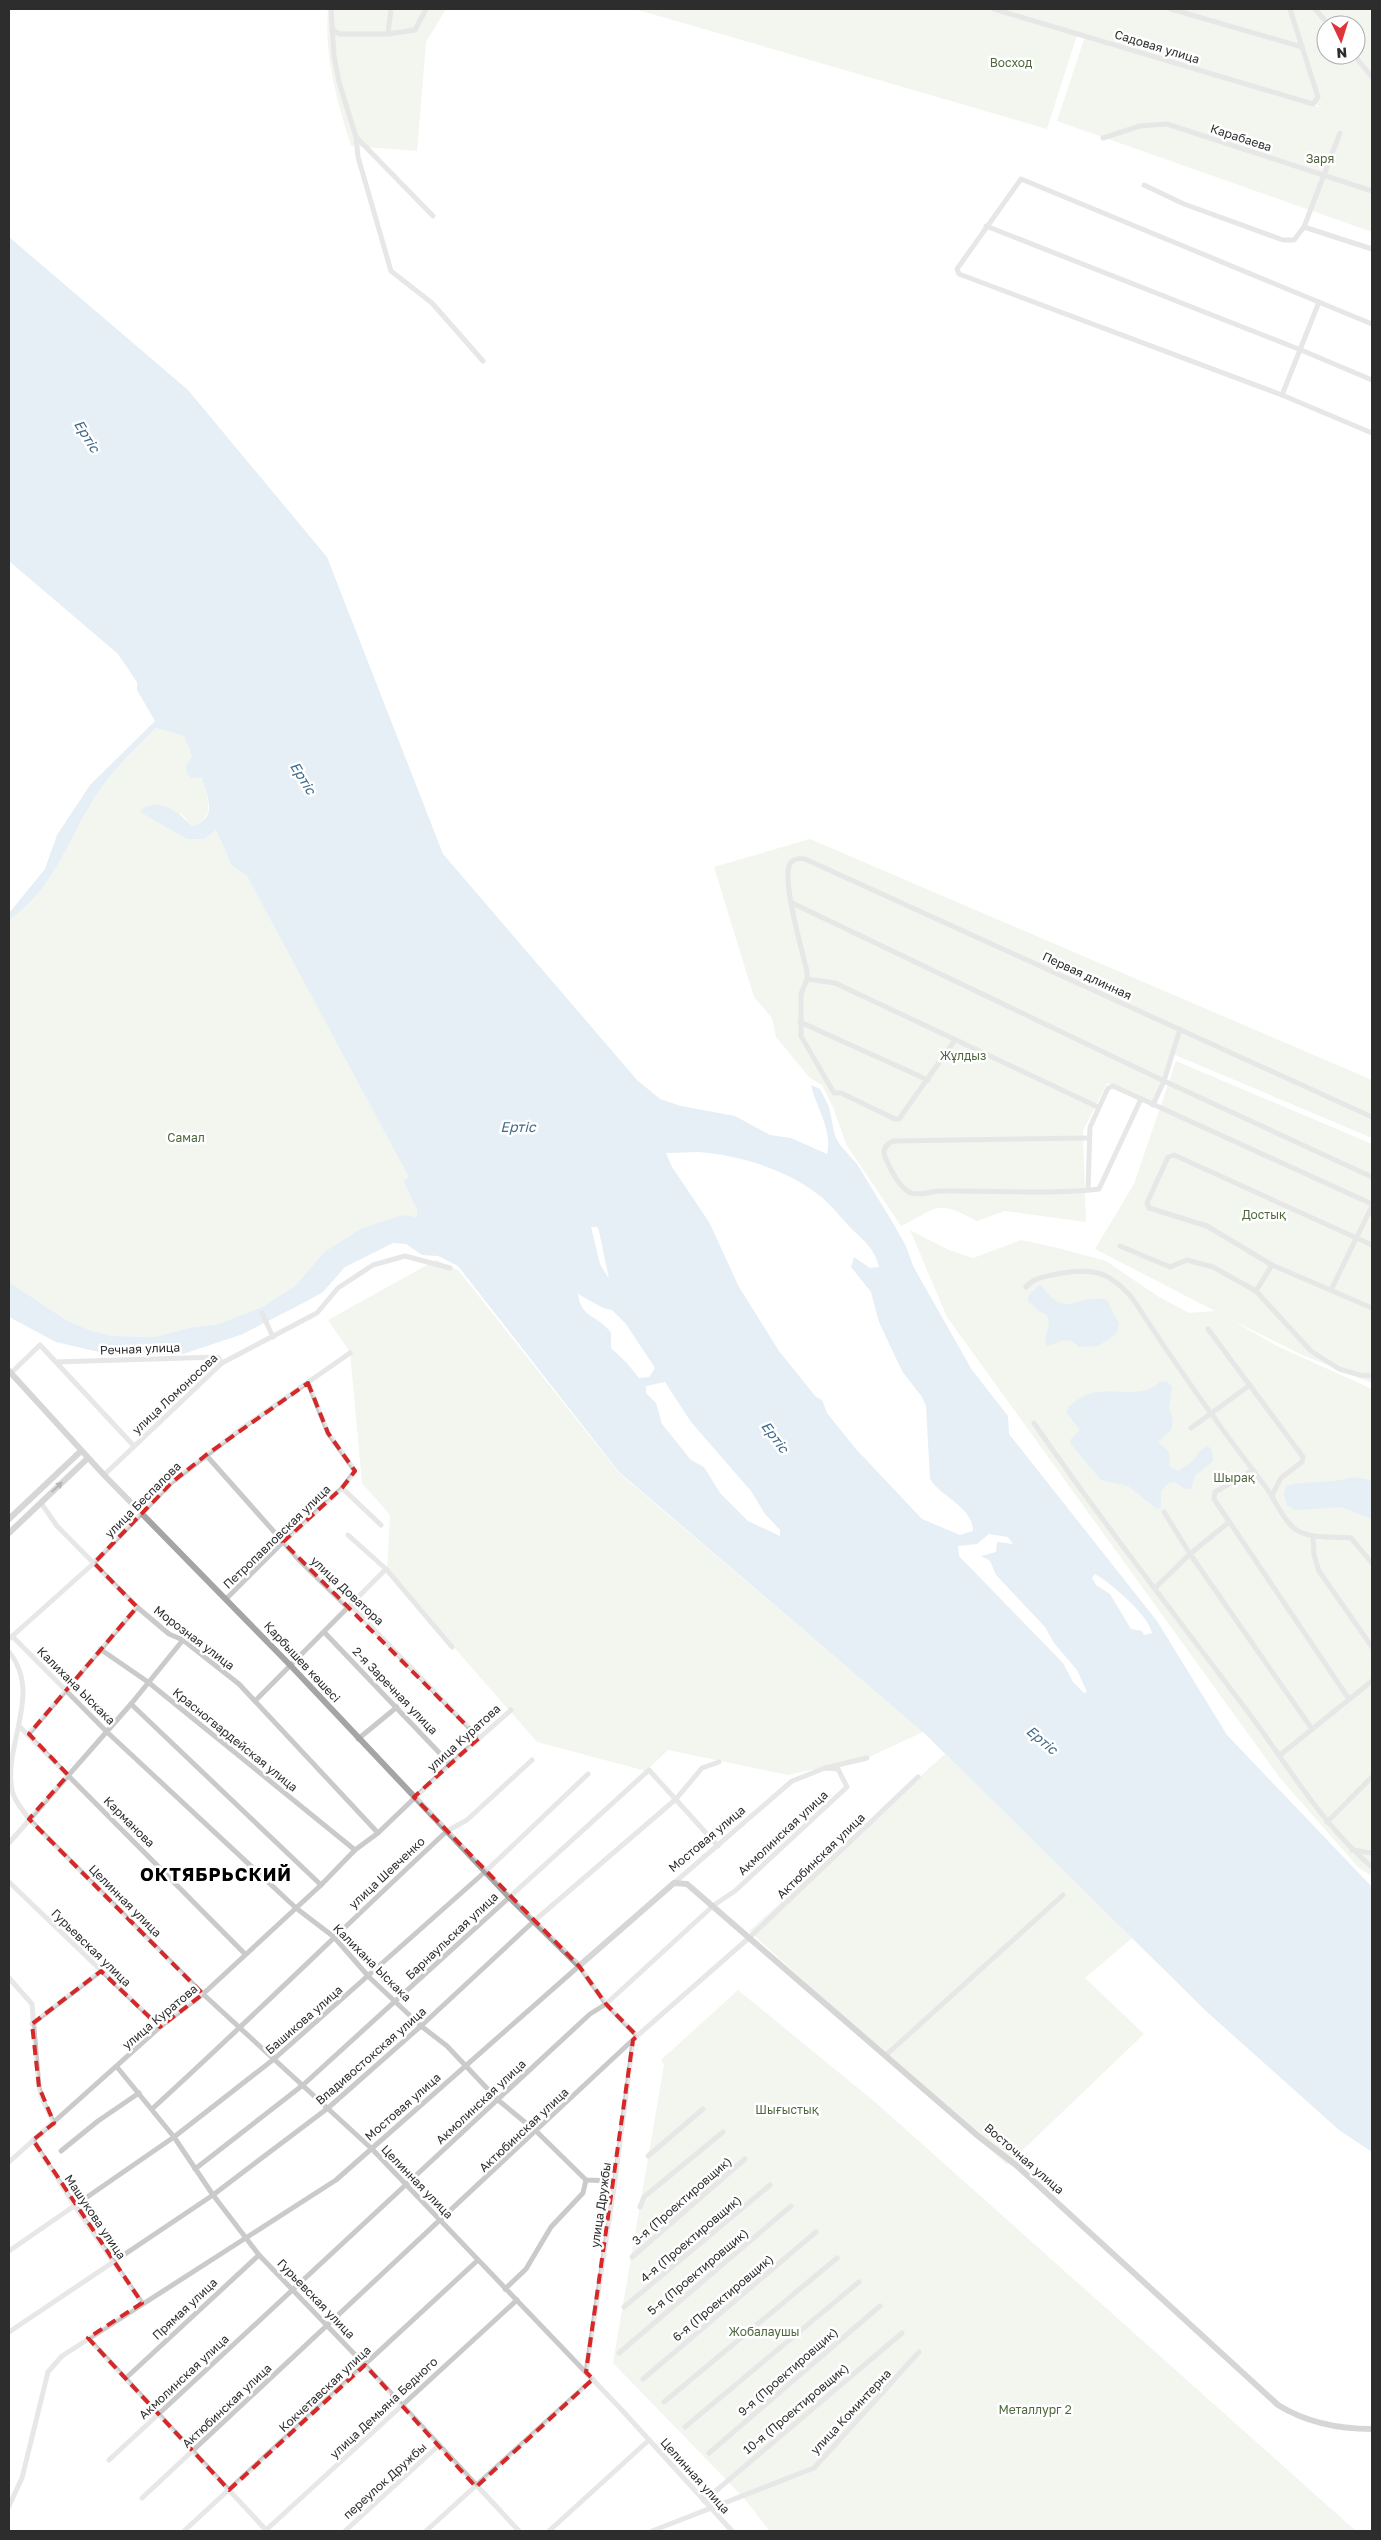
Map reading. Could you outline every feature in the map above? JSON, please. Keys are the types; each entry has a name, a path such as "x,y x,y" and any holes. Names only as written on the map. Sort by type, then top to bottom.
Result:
{"main road":[{"name":"Қарбышев көшесі","path":"10,1372 81,1451 291,1666 509,1897 579,1966"},
{"path":"9,1519 81,1451"},
{"path":"9,1533 88,1458"},
{"name":"Восточная улица","path":"674,1883 687,1884 714,1905 1016,2165 1278,2405 1299,2418 1310,2421 1371,2429"},
{"name":"Мостовая улица","path":"579,1966 674,1883"}],"street":[{"path":"330,9 334,56 340,82 356,137 358,158 391,271 432,303 483,361"},
{"path":"388,34 391,9"},
{"path":"332,30 340,34 388,34 415,30 426,9"},
{"name":"Садовая улица","path":"994,9 1313,104 1318,97 1302,47"},
{"path":"1020,16 1022,9"},
{"path":"1171,9 1302,47"},
{"path":"1290,9 1302,47"},
{"path":"1362,65 1372,77"},
{"name":"Карабаева","path":"1103,138 1140,126 1167,124 1372,191"},
{"path":"1144,186 1184,204 1283,240 1294,240 1304,227 1340,133"},
{"path":"356,137 433,216"},
{"path":"1372,324 1023,180 1019,181 957,269 959,274 1282,395 1372,433"},
{"path":"986,226 1301,350 1372,380"},
{"path":"1304,227 1372,249"},
{"path":"1282,395 1319,302"},
{"name":"Первая длинная","path":"792,903 788,871 789,864 792,861 805,859 1372,1117"},
{"path":"792,903 807,979 801,994 801,1036 834,1093 841,1093 895,1119 899,1119 955,1040"},
{"path":"792,903 1164,1081 1372,1177"},
{"path":"807,979 835,983 1098,1106"},
{"path":"800,1022 928,1080"},
{"path":"1153,1104 1164,1081 1180,1029"},
{"path":"1088,1190 1088,1138 1090,1127 1098,1106 1108,1088 1113,1086 1372,1205 1331,1290"},
{"path":"1088,1138 893,1141 887,1144 884,1150 885,1158 895,1175 908,1192 914,1194 940,1191 1047,1193 1099,1189 1141,1099"},
{"path":"1372,1244 1174,1155 1168,1157 1147,1203 1149,1208 1207,1226 1272,1265 1372,1308"},
{"path":"1120,1246 1170,1267 1187,1260 1213,1267 1256,1291 1311,1350 1339,1369 1360,1375 1372,1376"},
{"name":"улица Ломоносова","path":"104,1475 222,1363 317,1313 338,1288 373,1265 405,1256 450,1268"},
{"path":"1256,1291 1272,1265"},
{"path":"1026,1287 1034,1279 1071,1271 1093,1270 1118,1282 1132,1299 1210,1414 1272,1495 1289,1523 1296,1530 1313,1536 1351,1538 1372,1563"},
{"path":"262,1313 273,1337"},
{"path":"1208,1329 1303,1457 1302,1462 1281,1478 1272,1495"},
{"path":"10,1372 40,1345 134,1446"},
{"name":"улица Беспалова","path":"11,1637 94,1563 171,1483 206,1455 350,1352"},
{"name":"Речная улица","path":"56,1362 218,1357 222,1363"},
{"name":"Петропавловская улица","path":"226,1599 283,1542 342,1488 355,1471 328,1432 308,1383"},
{"path":"1191,1428 1250,1385"},
{"path":"1034,1423 1081,1492 1280,1755 1328,1822 1352,1850 1372,1867"},
{"name":"улица Доватора","path":"206,1455 332,1594 348,1608 352,1607 480,1738"},
{"path":"1253,1470 1213,1495 1229,1522 1350,1699"},
{"path":"342,1488 381,1525"},
{"name":"Морозная улица","path":"41,1503 57,1526 137,1607 169,1634 183,1640 239,1684 378,1832"},
{"path":"1164,1512 1190,1554 1312,1729"},
{"path":"1155,1588 1190,1554 1229,1522"},
{"path":"348,1535 386,1569 452,1648"},
{"path":"1313,1536 1314,1555 1319,1571 1372,1647"},
{"path":"255,1701 386,1569"},
{"path":"29,1734 137,1607"},
{"name":"2-я Заречная улица","path":"325,1632 450,1764"},
{"name":"Калихана Ыскака","path":"11,1637 107,1732 296,1908 334,1936 368,1977 421,2026 447,2046 498,2100 537,2132 586,2180"},
{"path":"9,1843 131,1704 183,1640"},
{"name":"Красногвардейская улица","path":"100,1649 148,1682 355,1850"},
{"name":"Целинная улица","path":"9,1652 18,1663 22,1673 19,1726 10,1778 14,1799 29,1819 203,1994 372,2149 586,2372 732,2531"},
{"path":"1280,1755 1372,1681"},
{"path":"131,1704 321,1885"},
{"path":"358,1738 396,1706"},
{"name":"улица Куратова","path":"9,2162 160,2027 203,1994 321,1885 355,1850 378,1832 511,1710"},
{"name":"Карманова","path":"19,1726 245,1954"},
{"name":"Мостовая улица","path":"674,1883 792,1781 825,1768 866,1758"},
{"name":"улица Шевченко","path":"152,2110 240,2029 334,1936 447,1831 467,1820 532,1760"},
{"name":"Владивостокская улица","path":"9,2332 212,2195 328,2108 421,2026 534,1921 676,1798 702,1768 719,1762"},
{"name":"Акмолинская улица","path":"109,2460 590,2014 606,2004 714,1905 735,1891 847,1787 838,1769 825,1768"},
{"name":"Барнаульская улица","path":"195,2170 304,2085 649,1770 676,1798"},
{"name":"Башикова улица","path":"9,2251 174,2137 274,2059 486,1871 588,1774"},
{"name":"Актюбинская улица","path":"142,2498 441,2222 635,2038 750,1937 918,1777"},
{"path":"1328,1822 1372,1777"},
{"path":"676,1798 718,1846"},
{"path":"1352,1850 1372,1853"},
{"name":"Гурьевская улица","path":"9,1882 160,2027"},
{"path":"886,2055 1063,1895"},
{"path":"579,1966 606,2004 635,2038"},
{"name":"Мостовая улица","path":"9,2506 22,2478 48,2372 62,2356 336,2180 579,1966"},
{"path":"32,2024 101,1971"},
{"path":"9,1978 32,2004 32,2024 39,2087 44,2103 54,2123"},
{"name":"улица Дружбы","path":"586,2372 635,2038"},
{"name":"Гурьевская улица","path":"117,2066 174,2137 212,2195 259,2255 365,2365 438,2446 519,2531"},
{"path":"61,2152 98,2121 139,2092"},
{"path":"648,2156 703,2109"},
{"path":"640,2207 644,2196 723,2132"},
{"name":"Машукова улица","path":"33,2140 74,2206 142,2303"},
{"name":"3-я (Проектировщик)","path":"632,2257 745,2160"},
{"path":"505,2289 526,2268 551,2227 583,2193 586,2180 615,2181"},
{"name":"4-я (Проектировщик)","path":"624,2307 770,2185"},
{"name":"5-я (Проектировщик)","path":"619,2353 791,2206"},
{"name":"6-я (Проектировщик)","path":"643,2379 816,2232"},
{"name":"Прямая улица","path":"126,2378 259,2255"},
{"path":"664,2402 837,2258"},
{"name":"Кокчетавская улица","path":"184,2531 478,2260"},
{"path":"685,2428 859,2282"},
{"name":"улица Демьяна Бедного","path":"266,2531 517,2300"},
{"name":"9-я (Проектировщик)","path":"709,2453 880,2306"},
{"name":"10-я (Проектировщик)","path":"704,2501 902,2333"},
{"path":"88,2338 266,2531"},
{"name":"улица Коминтерна","path":"652,2531 709,2507 743,2497 814,2468 919,2352"},
{"path":"426,2531 592,2379"},
{"path":"549,2531 649,2440"},
{"name":"переулок Дружбы","path":"345,2531 438,2446"}],"highlighted area":[{"path":"308,1383 328,1433 355,1471 342,1488 283,1542 479,1738 414,1797 579,1966 606,2004 637,2036 633,2040 586,2372 593,2379 476,2487 365,2365 229,2490 88,2338 142,2303 33,2140 54,2123 39,2087 32,2024 101,1971 160,2027 203,1994 29,1819 68,1775 29,1734 137,1607 94,1563 171,1483 206,1455"}],"green space":[{"path":"328,9 446,9 426,42 417,151 351,146 330,61 327,27"},
{"path":"635,9 1372,9 1372,232 1057,121 1085,36 1322,108 1310,101 1078,32 1047,129"},
{"name":"Самал","path":"156,728 184,736 192,756 186,766 202,777 208,799 205,818 192,826 180,812 187,839 216,830 232,866 247,876 410,1177 403,1181 417,1210 417,1217 402,1215 362,1228 324,1252 296,1285 264,1306 219,1324 194,1327 154,1337 113,1336 89,1330 66,1320 9,1282 9,920 37,895 48,881 93,800 107,780 130,753"},
{"name":"Жұлдыз","path":"810,839 1372,1080 1372,1138 1173,1054 1153,1105 1107,1083 1083,1131 1086,1222 1005,1211 977,1221 953,1210 938,1208 901,1226 846,1144 833,1107 822,1085 810,1078 776,1037 772,1018 754,997 714,867"},
{"name":"Шырақ","path":"1176,1061 1372,1144 1372,1383 1302,1355 1232,1320 1275,1345 1372,1389 1372,1876 1359,1868 1280,1778 947,1317 910,1230 949,1250 973,1258 1021,1240 1062,1249 1106,1261 1159,1297 1189,1313 1215,1311 1095,1249 1134,1184"},
{"path":"436,1260 458,1270 619,1473 923,1732 869,1757 788,1775 668,1750 646,1771 537,1742 387,1571 390,1515 362,1483 350,1352 328,1320"},
{"path":"945,1754 1132,1938 1085,1978 1144,2034 1007,2165 749,1931"},
{"path":"738,1990 875,2102 1356,2531 770,2531 743,2497 613,2363 664,2065 661,2060"}],"water":[{"name":"Ертіс","path":"9,237 188,390 327,557 443,854 637,1080 660,1099 681,1106 735,1116 770,1135 791,1138 827,1154 828,1136 811,1085 820,1089 829,1107 835,1136 840,1145 857,1164 893,1223 906,1246 913,1266 972,1370 1008,1416 1009,1434 1157,1621 1227,1735 1372,1887 1372,2152 1339,2130 1207,2012 924,1733 619,1472 458,1266 438,1256 422,1255 406,1244 393,1243 345,1267 323,1292 307,1301 243,1334 183,1354 116,1356 56,1342 9,1317 9,1282 66,1320 89,1330 113,1336 154,1337 194,1327 219,1324 264,1306 296,1285 324,1252 362,1228 402,1215 417,1217 417,1210 403,1181 409,1177 247,876 232,866 216,830 203,839 187,839 140,812 146,807 153,805 168,807 192,826 206,818 209,806 202,777 192,778 187,774 186,766 192,756 184,736 156,728 130,753 93,800 48,881 24,908 9,920 9,913 45,869 57,835 90,785 155,721 137,690 137,682 118,654 9,561","holes":["699,1152 729,1156 776,1170 804,1184 821,1197 867,1244 874,1254 879,1267 870,1268 854,1257 851,1267 871,1292 879,1322 902,1371 922,1397 926,1406 930,1479 968,1515 973,1531 960,1535 922,1519 855,1448 827,1413 822,1400 816,1397 779,1351 739,1287 709,1222 672,1167 666,1153","591,1227 597,1227 599,1231 609,1279 600,1264","578,1294 603,1308 612,1310 626,1324 655,1368 649,1377 639,1378 611,1348 611,1333 583,1308","665,1382 691,1422 751,1491 765,1514 780,1530 780,1536 748,1521 720,1493 704,1467 691,1460 662,1424 656,1403 646,1393 646,1386","989,1534 1008,1537 1013,1544 997,1542 996,1552 981,1556 990,1561 996,1575 1045,1627 1054,1643 1077,1670 1087,1692 1084,1693 1073,1682 1063,1663 959,1556 958,1546 977,1544","1095,1574 1118,1591 1144,1617 1152,1633 1144,1635 1142,1631 1131,1629 1110,1594 1096,1585 1092,1578"]},
{"path":"1040,1284 1058,1302 1065,1304 1096,1299 1107,1300 1119,1324 1116,1334 1098,1346 1079,1347 1071,1341 1064,1340 1047,1346 1045,1342 1049,1323 1047,1315 1039,1311 1028,1301 1029,1295"},
{"path":"1161,1381 1167,1382 1172,1387 1169,1408 1173,1420 1171,1430 1158,1442 1168,1451 1170,1456 1169,1466 1178,1471 1192,1462 1200,1451 1208,1446 1212,1451 1213,1461 1195,1476 1191,1489 1185,1489 1175,1482 1169,1483 1161,1491 1161,1508 1157,1509 1128,1486 1101,1480 1070,1443 1071,1439 1080,1430 1066,1412 1069,1406 1089,1394 1107,1391 1136,1392 1153,1387"},
{"path":"1353,1477 1372,1480 1372,1519 1341,1507 1295,1510 1287,1505 1284,1494 1286,1486 1336,1481"}],"district":[{"name":"ОКТЯБРЬСКИЙ","path":"216,1875"}],"park label":[{"name":"Восход","path":"1011,63"},
{"name":"Заря","path":"1320,159"},
{"name":"Достық","path":"1264,1215"},
{"name":"Шығыстық","path":"787,2110"},
{"name":"Жобалаушы","path":"764,2332"},
{"name":"Металлург 2","path":"1035,2410"}]}
